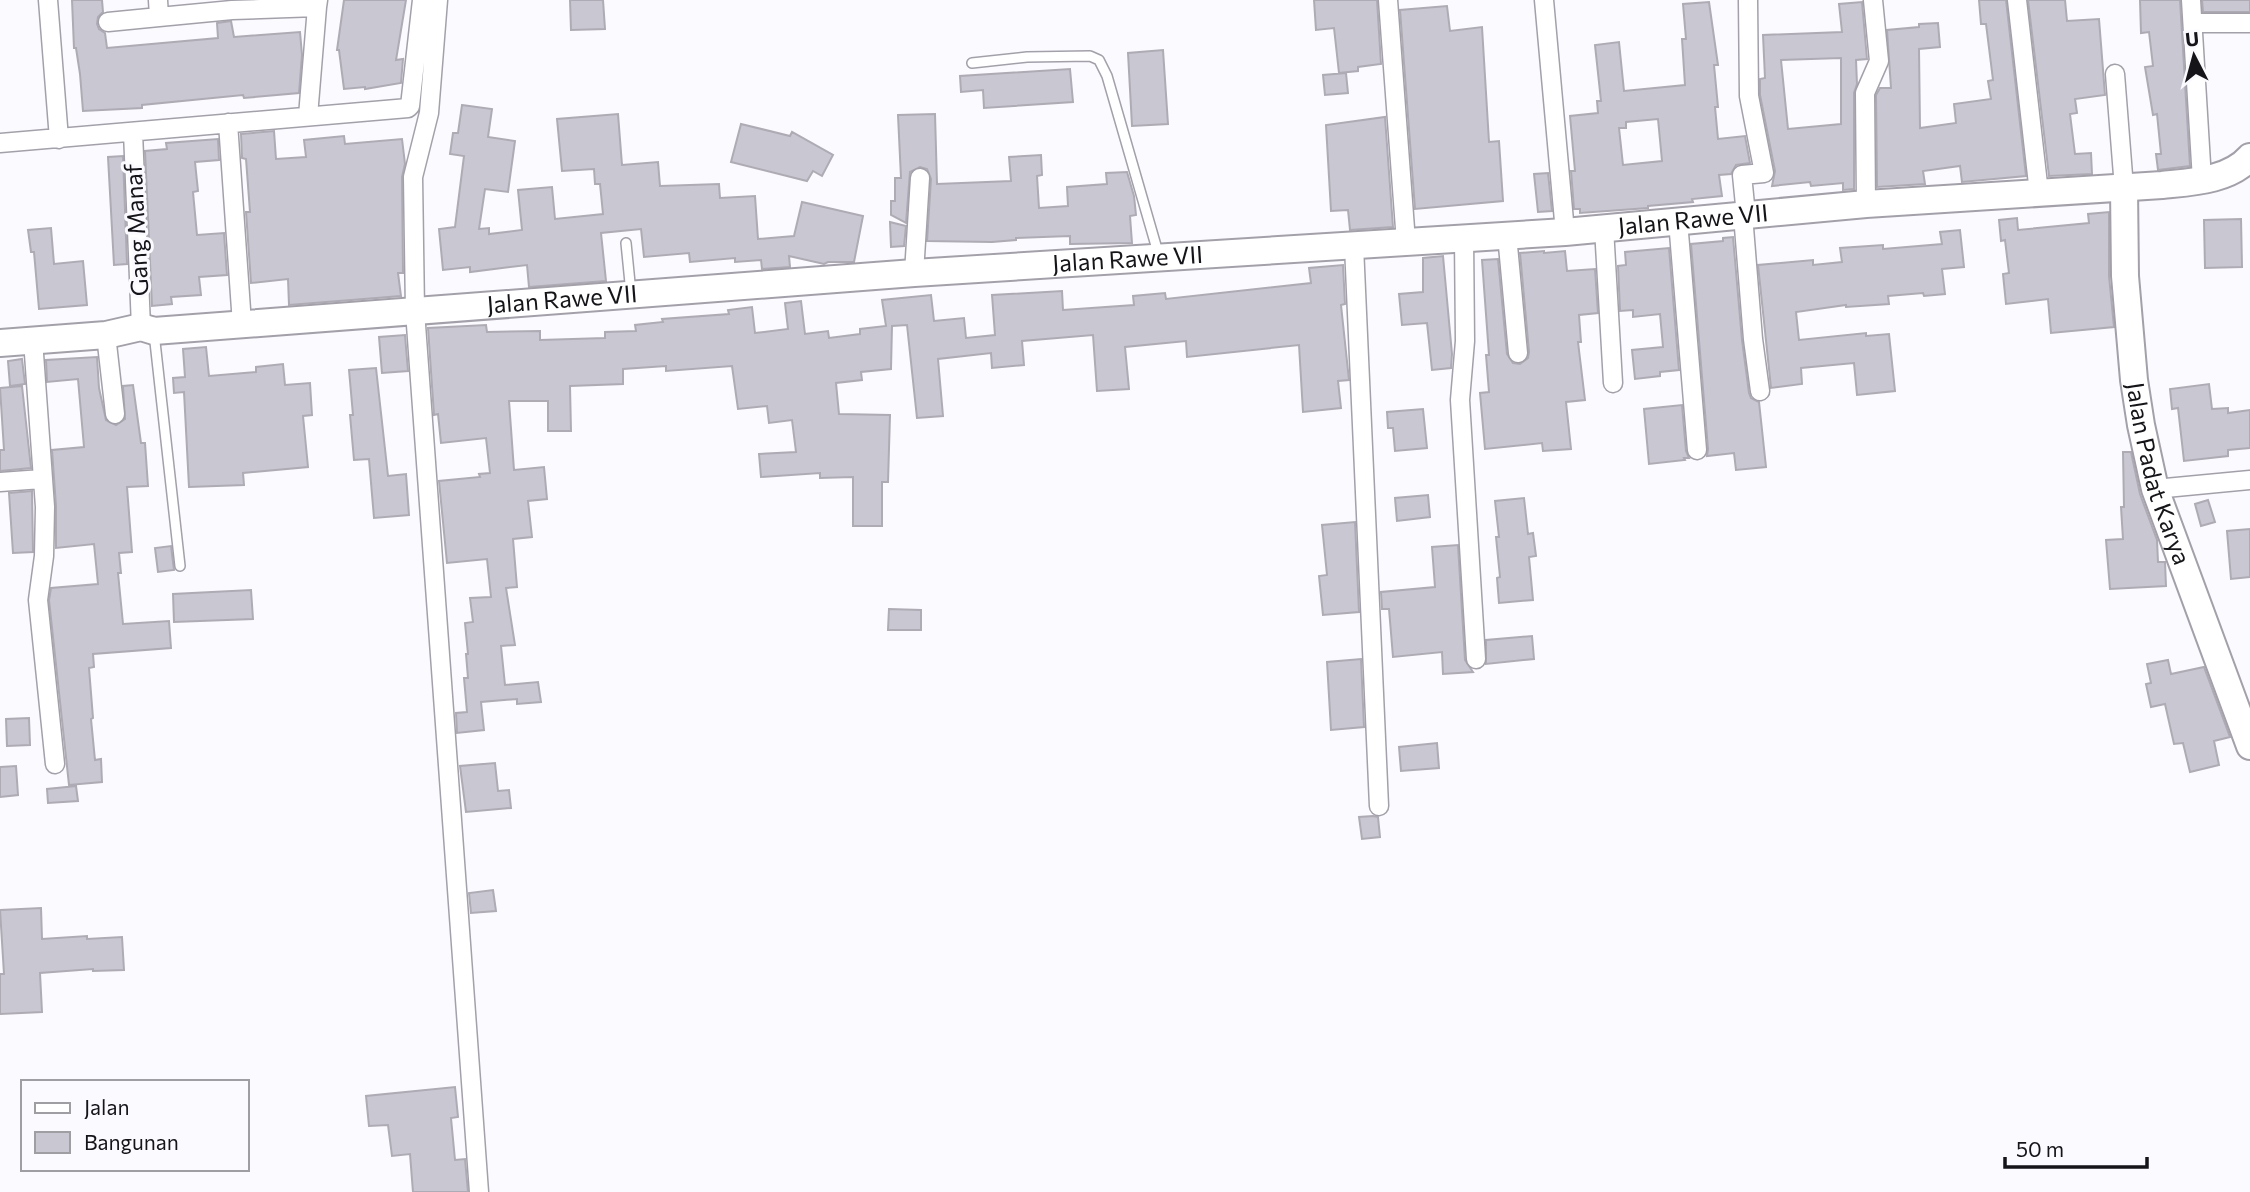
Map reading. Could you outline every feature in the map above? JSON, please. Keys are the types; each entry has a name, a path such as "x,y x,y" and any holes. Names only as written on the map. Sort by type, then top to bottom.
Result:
{"main road":[{"name":"Jalan Rawe VII","path":"0,343 148,329 914,273 1565,232 1866,204 2124,188 2202,180 2230,172 2250,157"},
{"name":"Jalan Padat Karya","path":"2124,188 2124,276 2134,380 2155,489 2250,746"}],"street":[{"path":"48,0 59,139"},
{"path":"0,143 408,108 422,0"},
{"path":"438,0 429,113 413,177 415,311 479,1192"},
{"path":"1388,0 1406,242"},
{"path":"1544,0 1565,232"},
{"path":"1748,0 1749,96 1765,173 1742,175 1753,339 1760,391"},
{"path":"1866,204 1865,93 1879,61 1873,0"},
{"path":"2017,0 2039,193"},
{"path":"2190,0 2202,180"},
{"path":"108,22 159,8 232,10 259,5 318,3 308,116"},
{"path":"2193,23 2250,23"},
{"path":"2115,74 2124,188"},
{"path":"228,123 242,324"},
{"name":"Gang Manaf","path":"133,132 148,329"},
{"path":"914,273 920,178"},
{"path":"1678,221 1697,450"},
{"path":"1604,228 1613,383"},
{"path":"1507,235 1518,353"},
{"path":"1464,237 1465,341 1460,400 1476,659"},
{"path":"1354,246 1380,806"},
{"path":"106,335 115,414"},
{"path":"33,341 45,507 44,556 38,600 55,764"},
{"path":"0,482 42,479"},
{"path":"2155,489 2250,480"}],"lane":[{"path":"972,63 1040,57 1090,56 1099,60 1107,76 1160,258"},
{"path":"626,243 631,294"},
{"path":"148,329 180,566"}],"building":[{"path":"72,0 102,0 103,12 98,17 97,24 105,33 107,48 218,38 217,23 231,21 234,37 300,32 302,55 299,93 244,98 243,95 142,105 142,108 83,111 80,74 74,48"},
{"path":"344,0 406,0 396,60 403,59 401,83 365,89 344,89 337,50"},
{"path":"570,0 603,0 605,29 571,30"},
{"path":"1314,0 1377,0 1381,64 1339,73 1334,28 1316,30"},
{"path":"1979,0 2006,0 2026,176 1962,182 1960,166 1923,171 1925,184 1877,187 1876,95 1880,88 1891,88 1887,30 1938,23 1940,47 1919,49 1920,128 1956,123 1954,104 1991,99 1988,81 1993,80 1986,24 1981,24"},
{"path":"2028,0 2065,0 2067,21 2099,19 2105,95 2075,99 2077,113 2070,114 2075,154 2091,153 2092,174 2049,176"},
{"path":"2140,0 2180,0 2190,166 2158,170 2156,154 2161,154 2157,114 2153,115 2145,67 2153,66 2149,32 2141,33"},
{"path":"2202,0 2250,0 2250,12 2203,12"},
{"path":"1709,2 1718,65 1714,65 1718,139 1745,136 1750,163 1736,165 1731,174 1719,175 1722,196 1648,208 1580,213 1580,209 1574,209 1571,171 1575,171 1570,116 1598,113 1597,101 1601,101 1595,45 1619,42 1624,91 1685,85 1682,39 1686,39 1683,4","holes":["1658,119 1662,161 1623,165 1619,128 1626,128 1626,122"]},
{"path":"1862,2 1867,59 1856,60 1854,189 1843,190 1843,183 1811,186 1810,182 1772,186 1775,171 1760,95 1760,79 1765,78 1763,35 1842,32 1839,4","holes":["1841,58 1841,124 1788,129 1781,60"]},
{"path":"1447,6 1450,31 1482,27 1489,142 1499,141 1503,201 1415,209 1400,10"},
{"path":"1163,50 1168,124 1132,126 1128,53"},
{"path":"1070,69 1073,102 984,108 983,90 961,92 960,76"},
{"path":"1346,73 1348,93 1325,95 1323,75"},
{"path":"462,105 492,109 488,137 515,141 508,192 485,189 479,229 489,228 489,234 522,230 518,190 552,187 555,219 603,214 600,184 595,184 594,169 562,171 557,119 618,114 622,165 658,162 660,186 719,184 720,198 755,196 758,239 794,236 802,202 863,216 854,262 824,264 789,256 790,267 762,269 761,260 735,262 735,258 690,262 689,253 644,257 641,229 601,233 606,281 529,287 527,265 470,272 470,267 443,270 439,229 455,227 464,156 450,154 453,133 458,133"},
{"path":"935,114 937,184 1011,181 1009,157 1041,155 1042,175 1037,176 1039,208 1068,206 1067,187 1107,184 1106,173 1127,172 1136,215 1130,216 1132,243 1070,244 1070,236 1016,238 992,242 927,241 931,179 927,169 920,167 910,172 906,223 891,215 891,201 895,201 895,178 901,178 898,115"},
{"path":"1385,117 1393,227 1350,230 1348,210 1331,211 1326,125"},
{"path":"741,124 790,136 792,132 833,155 822,176 813,171 807,181 731,162"},
{"path":"274,131 276,159 306,157 304,140 344,136 345,144 402,139 405,164 402,177 403,273 398,273 401,296 289,305 288,279 251,283 246,212 250,212 246,159 242,158 241,134"},
{"path":"218,139 219,160 195,162 198,191 193,192 197,235 224,233 227,275 199,277 201,295 171,297 172,304 152,306 145,151 167,149 166,143"},
{"path":"123,156 127,264 114,265 108,157"},
{"path":"1548,173 1552,211 1538,212 1534,174"},
{"path":"2109,212 2109,276 2114,327 2051,333 2048,299 2006,304 2003,274 2009,273 2005,240 2001,241 1999,220 2017,218 2018,230 2089,223 2088,214"},
{"path":"2241,219 2242,267 2205,268 2204,220"},
{"path":"890,222 906,226 904,246 891,247"},
{"path":"51,228 54,264 83,261 87,305 39,309 34,252 31,252 28,230"},
{"path":"1960,230 1964,267 1942,269 1945,294 1888,296 1889,304 1846,305 1796,312 1799,340 1866,333 1866,336 1889,334 1895,391 1857,395 1854,363 1801,368 1802,384 1771,388 1758,265 1813,260 1813,265 1842,262 1840,248 1883,245 1883,249 1942,244 1940,232"},
{"path":"1733,237 1749,393 1751,398 1759,402 1766,467 1736,470 1734,453 1707,456 1691,244 1723,241 1723,238"},
{"path":"1669,248 1679,370 1635,379 1632,350 1663,347 1660,314 1633,317 1633,310 1620,311 1618,266 1626,265 1625,252"},
{"path":"1565,251 1567,271 1595,269 1598,313 1579,315 1581,342 1578,342 1585,400 1566,402 1571,449 1543,451 1542,443 1485,449 1480,393 1489,392 1486,355 1489,355 1482,260 1498,259 1507,354 1513,363 1520,364 1528,358 1529,352 1520,253"},
{"path":"1443,256 1451,368 1432,370 1427,323 1402,325 1399,294 1423,292 1423,258"},
{"path":"1343,265 1345,304 1341,305 1349,380 1338,381 1341,408 1303,412 1299,345 1187,357 1186,341 1125,347 1129,389 1097,391 1093,335 1022,341 1024,365 992,368 991,353 938,359 943,416 917,418 907,325 892,326 891,369 861,372 862,380 836,383 839,414 890,415 888,482 882,482 882,526 853,526 853,477 820,478 820,473 761,477 759,454 796,452 792,420 769,423 767,406 738,409 732,366 666,371 666,366 623,369 623,384 570,386 571,431 548,431 548,401 509,401 514,470 544,467 547,499 528,501 532,537 513,539 517,587 506,588 515,645 501,646 505,685 538,682 541,702 517,704 517,699 481,702 484,730 457,733 456,713 467,712 464,678 468,678 468,654 465,623 473,622 470,598 491,597 487,559 447,563 439,481 480,477 479,474 490,473 486,438 441,443 438,414 434,415 428,328 486,325 487,332 540,331 540,340 605,338 605,332 636,331 635,325 663,322 662,319 729,314 728,310 752,307 755,333 788,329 785,303 801,301 805,334 828,331 829,338 860,334 860,329 886,326 882,300 931,295 934,321 964,318 966,338 995,335 992,295 1062,291 1063,310 1134,305 1133,296 1165,293 1166,299 1311,283 1309,268"},
{"path":"405,335 408,371 382,373 379,337"},
{"path":"206,347 209,376 256,372 256,367 283,364 285,385 310,383 312,415 303,416 308,467 243,473 244,485 189,487 184,392 174,393 173,378 185,377 183,349"},
{"path":"97,357 99,388 106,420 116,425 125,419 123,386 133,385 141,443 145,443 148,486 127,487 132,552 119,553 121,573 118,573 123,624 169,621 171,648 93,654 94,667 89,668 91,719 95,760 101,759 102,782 69,785 49,600 51,588 98,584 94,544 56,548 52,450 84,447 78,379 47,382 46,360"},
{"path":"22,359 25,384 10,386 8,361"},
{"path":"376,368 388,476 406,474 409,515 374,518 369,459 354,460 349,370"},
{"path":"2209,384 2212,409 2228,408 2228,413 2250,410 2250,448 2228,450 2228,456 2184,461 2178,408 2172,409 2170,389"},
{"path":"22,386 31,468 0,471 0,450 4,450 0,388"},
{"path":"1682,405 1689,458 1649,464 1644,409"},
{"path":"1423,409 1427,448 1395,451 1393,428 1388,428 1387,412"},
{"path":"2123,452 2131,452 2140,494 2157,540 2158,562 2165,562 2166,586 2110,589 2106,540 2123,539"},
{"path":"32,491 33,552 13,553 9,493"},
{"path":"1428,495 1430,517 1397,521 1395,498"},
{"path":"1524,498 1528,534 1533,533 1536,556 1529,557 1533,600 1499,603 1497,578 1500,577 1496,537 1499,537 1495,501"},
{"path":"2208,500 2215,522 2201,526 2195,504"},
{"path":"1355,522 1359,612 1323,615 1319,576 1327,575 1322,525"},
{"path":"2250,529 2250,577 2231,579 2227,531"},
{"path":"1458,545 1465,660 1473,672 1443,674 1442,652 1393,657 1389,609 1382,609 1381,592 1435,587 1432,547"},
{"path":"171,546 174,570 158,572 155,548"},
{"path":"251,590 253,619 174,622 173,594"},
{"path":"889,609 921,610 921,630 888,630"},
{"path":"1532,636 1534,659 1486,664 1486,640"},
{"path":"1361,659 1364,727 1331,730 1327,662"},
{"path":"2168,660 2171,674 2204,667 2230,737 2214,741 2219,765 2190,772 2183,743 2174,744 2165,704 2151,707 2146,684 2151,683 2147,664"},
{"path":"29,718 30,745 7,746 6,719"},
{"path":"1437,743 1439,768 1401,771 1399,747"},
{"path":"495,763 498,791 509,790 511,808 466,812 460,766"},
{"path":"16,766 18,795 0,797 0,767"},
{"path":"76,786 78,801 48,803 47,789"},
{"path":"1359,817 1378,817 1380,837 1362,839"},
{"path":"493,890 496,911 471,913 469,893"},
{"path":"41,908 42,939 122,937 124,970 93,969 40,973 42,1012 0,1014 0,974 4,974 0,910"},
{"path":"455,1087 458,1117 451,1118 455,1160 465,1159 468,1192 413,1192 410,1154 392,1156 388,1125 369,1126 366,1096"}]}
